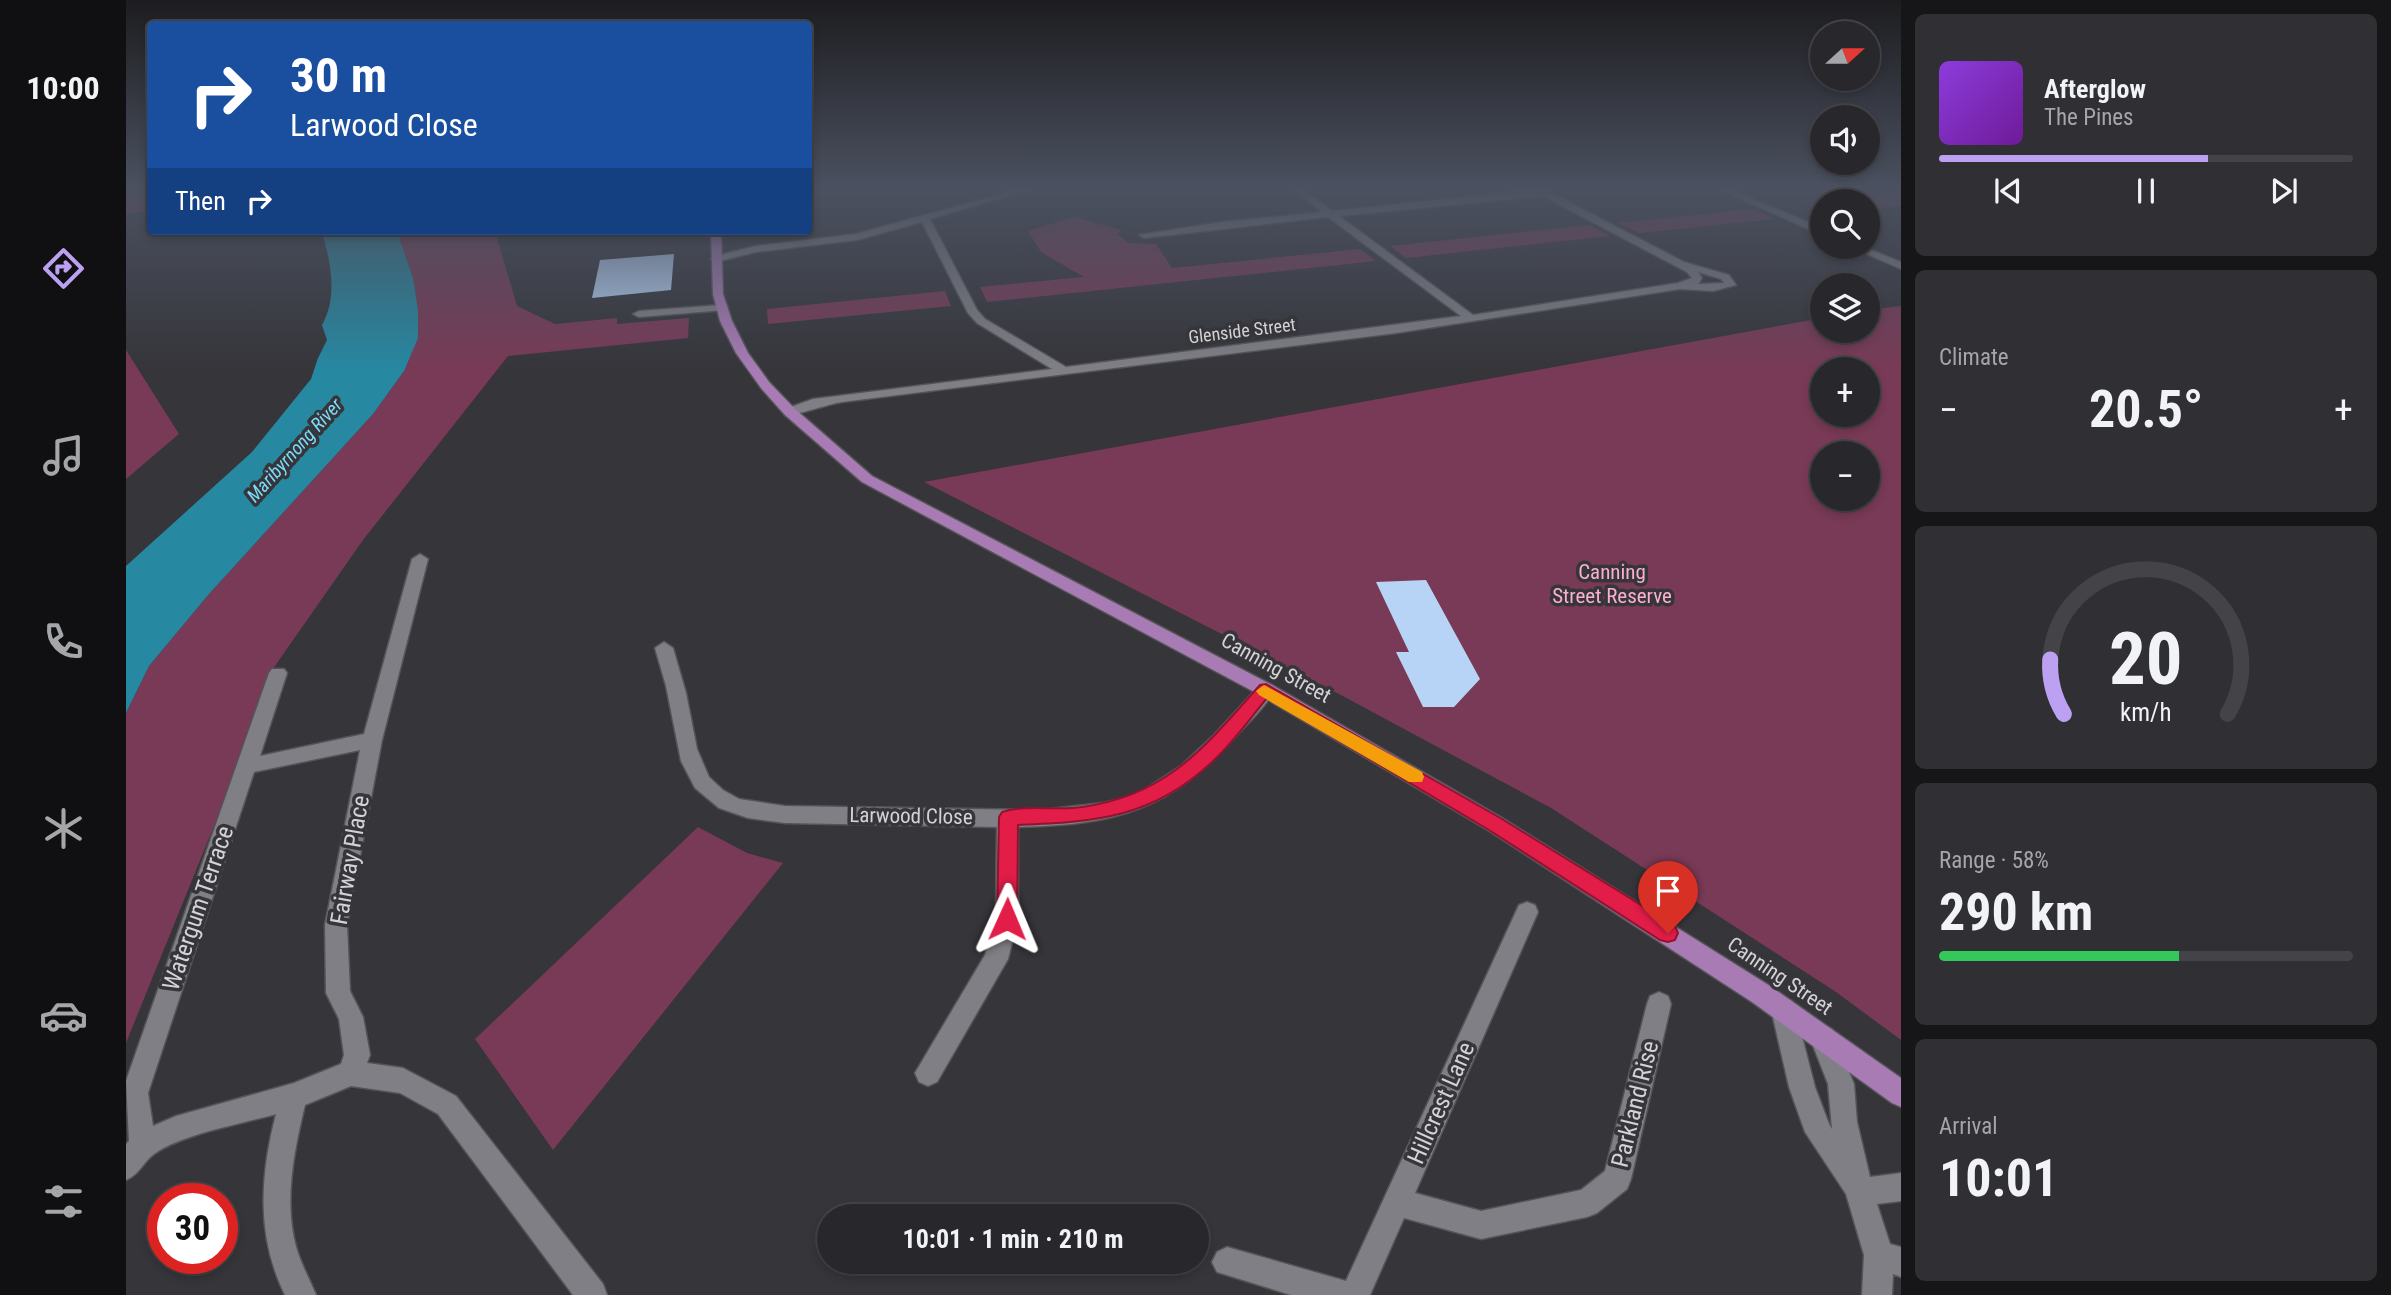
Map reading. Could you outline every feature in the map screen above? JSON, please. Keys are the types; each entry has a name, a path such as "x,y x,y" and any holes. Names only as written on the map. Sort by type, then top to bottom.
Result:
{"main road":[{"name":"Canning Street","path":"716,249 716,282 722,308 742,353 765,385 790,412 867,479 1266,690 1496,824 1783,1009 1901,1094"}],"street":[{"path":"716,259 751,249"},
{"path":"941,249 972,311 981,321 1064,371"},
{"path":"1377,249 1472,319"},
{"path":"1652,249 1678,263 1725,278 1731,285 1713,288 1678,286"},
{"path":"1881,257 1901,255"},
{"path":"1881,257 1901,266"},
{"name":"Glenside Street","path":"790,412 813,403 842,398 1472,319 1694,282 1697,278 1678,263"},
{"path":"639,314 722,308"},
{"name":"Fairway Place","path":"351,1073 357,1055 351,1017 338,993 336,925 372,740 420,559"},
{"name":"Larwood Close","path":"664,648 678,698 687,754 710,791 731,806 785,814 1009,817 1081,815 1129,805 1168,787 1206,757 1266,690"},
{"name":"Watergum Terrace","path":"143,1145 135,1093 278,673"},
{"path":"246,766 372,740"},
{"path":"928,1073 996,959 1007,919 1009,817"},
{"name":"Hillcrest Lane","path":"1355,1295 1527,912"},
{"name":"Parkland Rise","path":"1396,1202 1481,1226 1587,1203 1617,1179 1659,1004"},
{"path":"1783,1009 1801,1083 1818,1132 1859,1192 1890,1259 1877,1295"},
{"path":"1823,1038 1841,1084 1844,1122 1859,1192"},
{"path":"126,1166 143,1145 176,1129 294,1096 351,1073 403,1081 447,1105 592,1295"},
{"path":"294,1096 281,1143 275,1195 278,1237 289,1275 302,1295"},
{"path":"1859,1192 1901,1187"},
{"path":"1227,1262 1344,1295"}],"green space":[{"path":"403,249 500,249 517,306 555,324 617,318 617,324 689,318 688,338 508,356 363,540 270,673 233,779 126,1043 126,713 149,666 209,594 373,414 404,371 413,278"},
{"path":"1039,249 1160,249 1172,268 1356,249 1361,249 1376,261 987,302 980,287 1084,277"},
{"path":"1395,249 1485,249 1406,258"},
{"path":"945,291 951,306 768,324 767,309"},
{"name":"Canning Street Reserve","path":"1901,306 1901,1040 1836,992 1551,808 1339,694 924,482 1810,320 1810,343 1880,343 1880,308"},
{"path":"126,350 179,434 126,479"},
{"path":"698,827 747,853 783,863 553,1150 475,1039"}],"water":[{"name":"Maribyrnong River","path":"327,249 403,249 413,278 418,310 418,338 404,371 373,414 209,594 149,666 126,713 126,566 252,452 311,379 327,340 322,325 330,303"}],"building":[{"path":"674,254 671,290 592,298 600,260"},
{"path":"1426,580 1480,679 1454,707 1423,707 1396,652 1409,652 1376,582"}],"slow traffic":[{"path":"1264,691 1415,777"}],"route":[{"path":"1007,919 1009,817 1081,815 1129,805 1168,787 1206,757 1266,690 1496,824 1668,933"}]}
